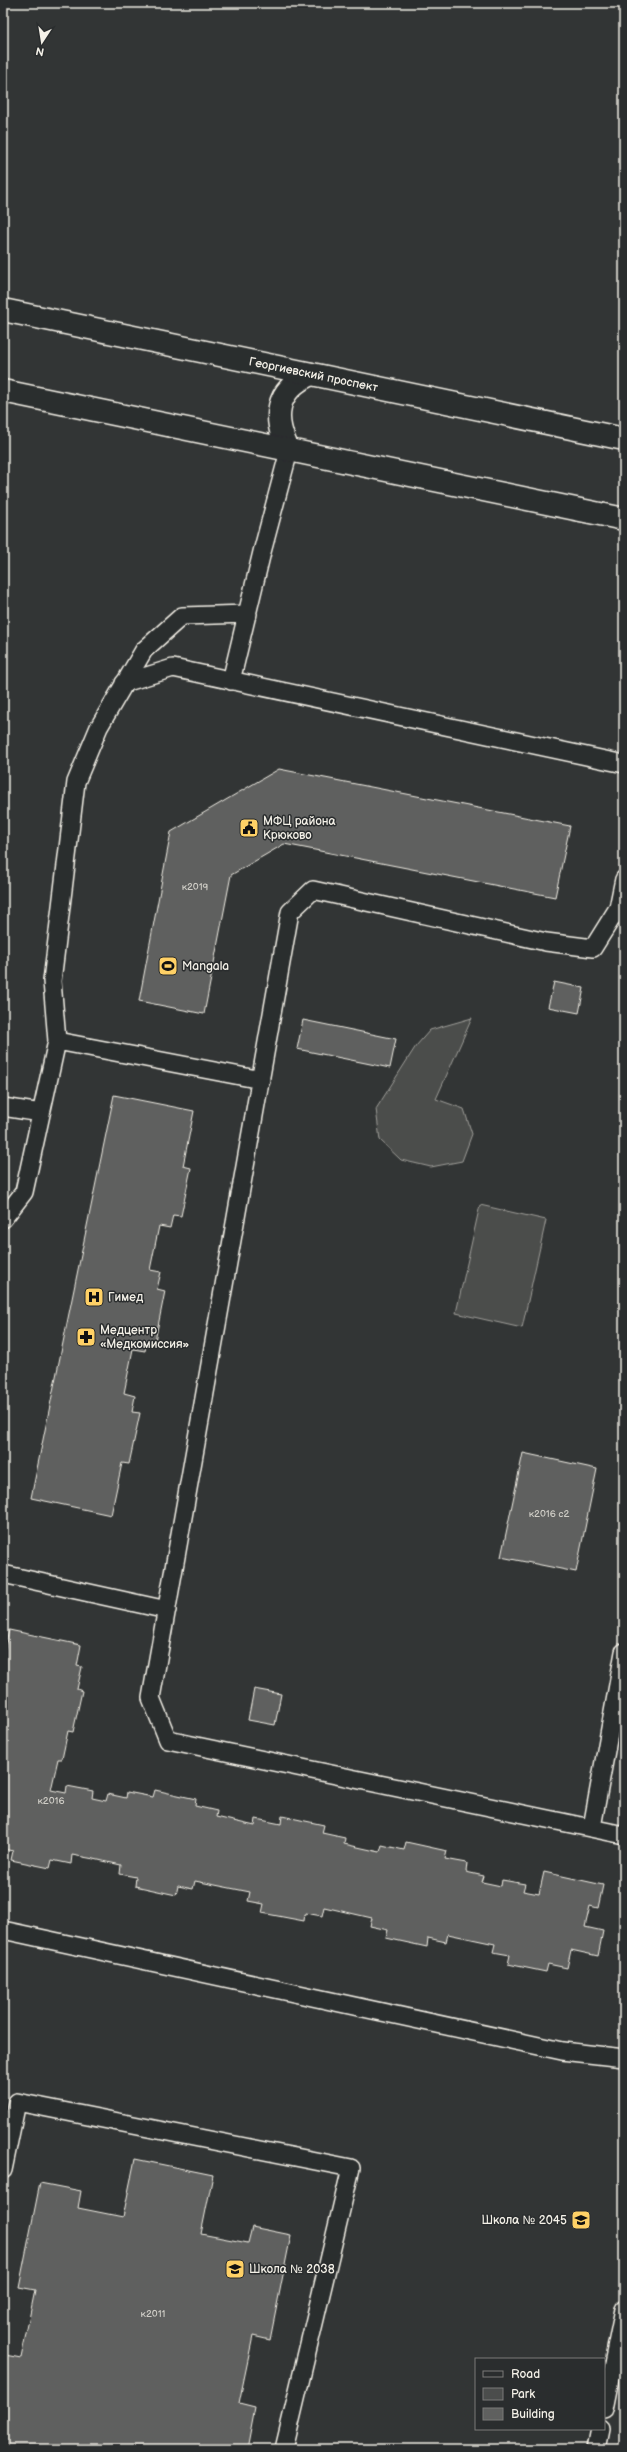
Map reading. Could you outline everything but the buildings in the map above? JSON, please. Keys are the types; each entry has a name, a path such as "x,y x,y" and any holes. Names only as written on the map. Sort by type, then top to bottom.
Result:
{"main road":[{"name":"Георгиевский проспект","path":"3,310 624,438"},
{"path":"289,451 282,436 278,420 280,408 286,392 295,381 311,374"},
{"path":"3,391 624,519"}],"lane":[{"path":"231,681 262,552 289,451"},
{"path":"3,1219 24,1192 57,1041 52,981 76,782 99,727 144,650 182,616 248,614"},
{"path":"124,683 173,668 624,764"},
{"path":"624,879 618,908 593,948 546,942 313,890 290,912 151,1698 168,1740 592,1827 624,1835"},
{"path":"57,1041 261,1080"},
{"path":"3,1107 41,1113"},
{"path":"3,1574 167,1610"},
{"path":"592,1827 624,1652"},
{"path":"3,1930 562,2051 624,2058"},
{"path":"3,2170 17,2102 351,2168 284,2449"},
{"path":"605,2404 624,2309"},
{"path":"596,2449 600,2430"}],"green space":[{"path":"472,1018 436,1099 464,1109 472,1134 462,1161 431,1167 401,1160 380,1140 376,1109 416,1046 430,1030"},
{"path":"480,1205 546,1220 522,1328 456,1313"}],"place":[{"name":"МФЦ района Крюково","path":"249,828"},
{"name":"Mangala","path":"168,966"},
{"name":"Гимед","path":"94,1297"},
{"name":"Медцентр «Медкомиссия»","path":"86,1337"},
{"name":"Школа № 2045","path":"581,2220"},
{"name":"Школа № 2038","path":"235,2269"}]}
